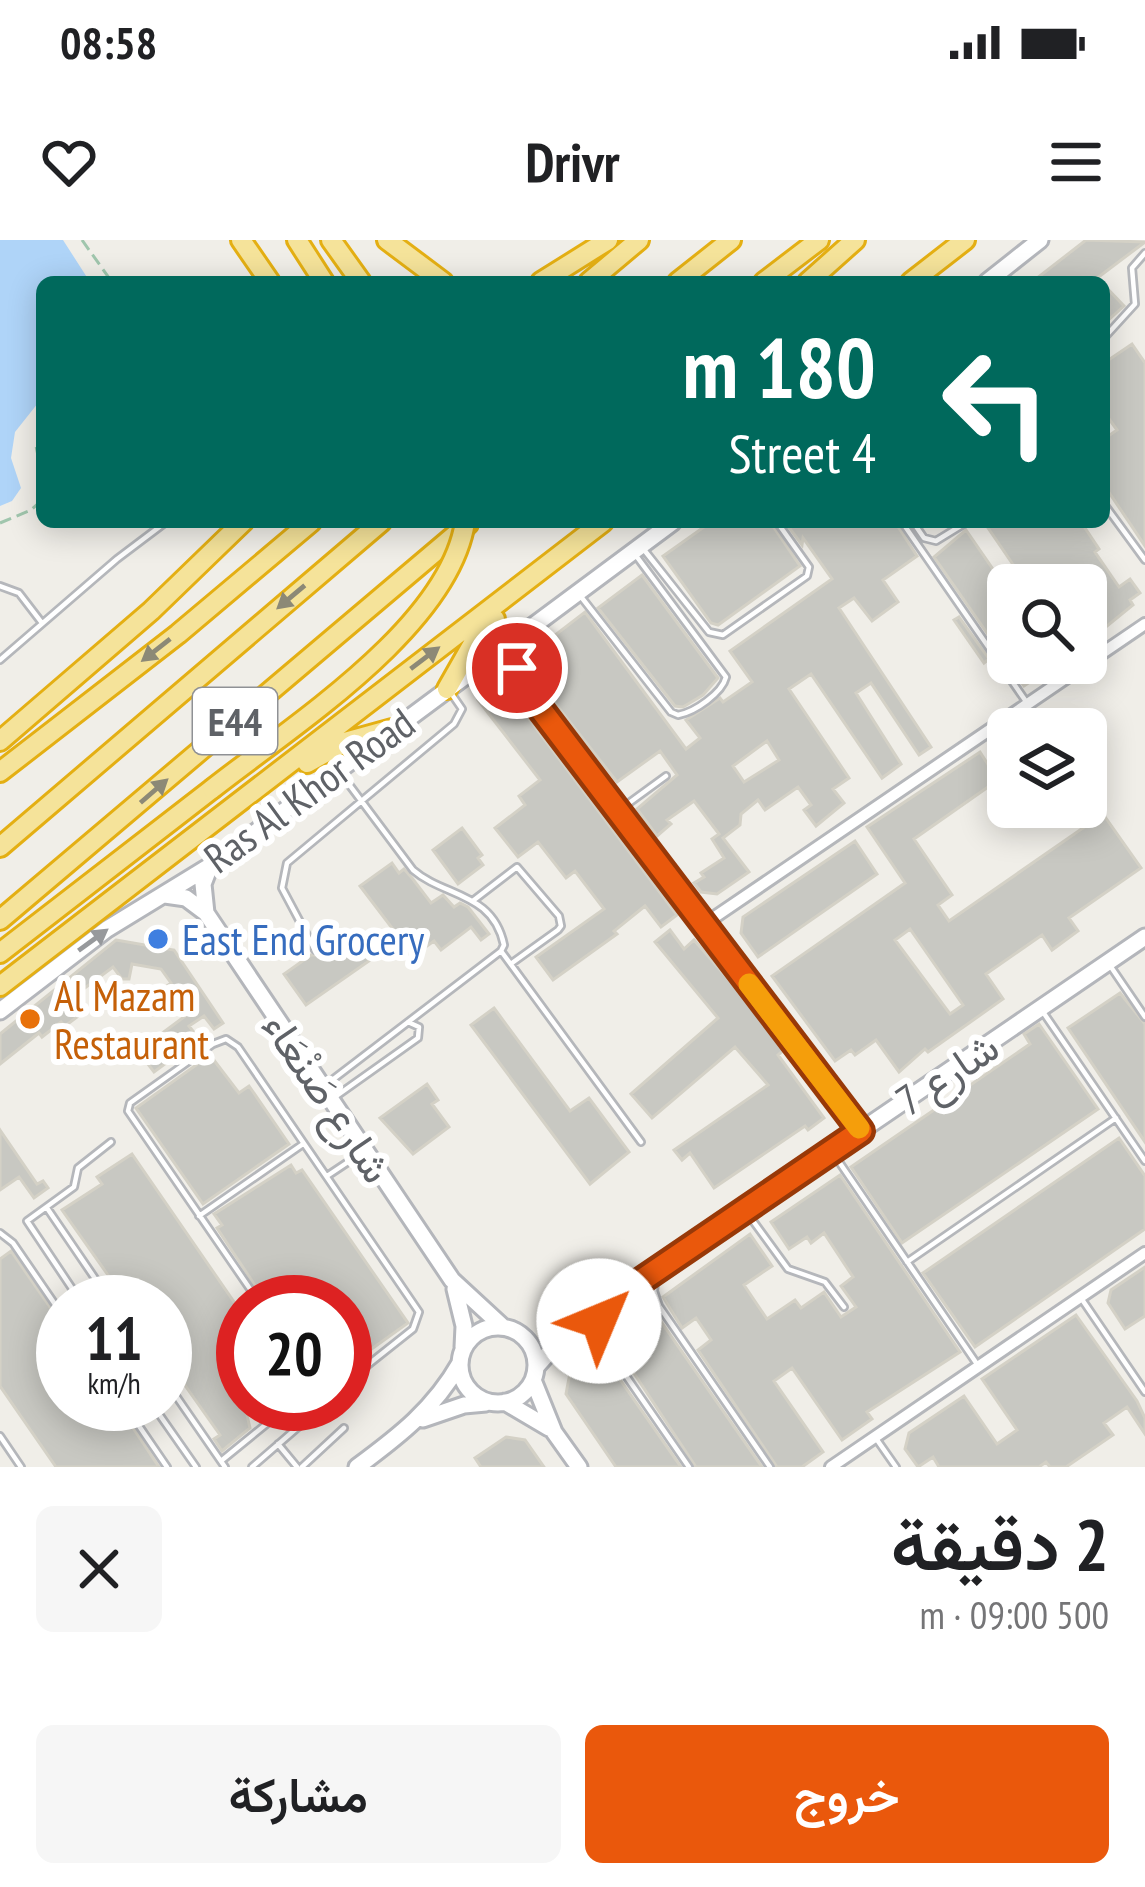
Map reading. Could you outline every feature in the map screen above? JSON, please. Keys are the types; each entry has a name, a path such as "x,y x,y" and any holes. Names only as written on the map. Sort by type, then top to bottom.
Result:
{"highway":[{"path":"241,240 267,276"},
{"path":"296,240 320,276"},
{"path":"331,240 357,276"},
{"path":"388,240 434,276"},
{"path":"551,276 608,240"},
{"path":"596,276 638,240"},
{"path":"685,276 731,240"},
{"path":"772,276 819,240"},
{"path":"815,276 855,240"},
{"path":"919,276 965,240"},
{"path":"0,741 151,611 237,528"},
{"path":"0,772 178,634 304,528"},
{"name":"E44","path":"0,847 374,528"},
{"name":"E44","path":"0,920 461,528"},
{"path":"0,953 340,688 413,624 454,562 466,528"},
{"path":"0,986 596,528"},
{"path":"447,688 480,631 514,603 532,576"},
{"path":"136,882 325,751 392,729"}],"street":[{"path":"998,276 1040,240"},
{"name":"Ras Al Khor Road","path":"0,1011 80,948 210,866 665,528"},
{"path":"703,925 1145,624"},
{"path":"518,639 517,668 526,690"},
{"path":"483,663 496,666 526,690 861,1131"},
{"path":"206,913 203,884 210,866"},
{"path":"162,896 186,898 206,913"},
{"name":"شارع صَنْعَاء","path":"206,913 452,1280 511,1330"},
{"name":"شارع 7","path":"534,1373 570,1329 1145,938"},
{"path":"831,1467 1145,1253"},
{"name":"شارع صَنْعَاء","path":"452,1280 464,1326 461,1356"},
{"name":"شارع 7","path":"511,1330 570,1329"},
{"path":"415,1424 447,1385 479,1332 511,1330 532,1347 534,1373 554,1432"},
{"path":"461,1356 468,1389 539,1419 578,1467"},
{"path":"357,1467 439,1412 498,1402 526,1390 534,1373"}],"lane":[{"path":"1110,331 1135,304 1132,268 1145,253"},
{"path":"1110,512 1145,560"},
{"path":"0,660 159,528"},
{"path":"638,549 718,636 807,576 808,567 781,528"},
{"path":"906,528 1027,704"},
{"path":"917,528 924,538 936,541 957,528"},
{"path":"579,593 671,712 688,712 723,686 726,676 638,549"},
{"path":"0,586 20,592 42,623"},
{"path":"315,950 287,901 282,875 297,854 454,724 462,710 447,688"},
{"path":"326,1094 408,1022 501,951 504,938 471,898 420,876 339,770"},
{"path":"618,811 666,776"},
{"path":"471,898 518,867 559,916 558,930 511,964"},
{"path":"501,951 641,1142"},
{"path":"1108,963 1145,1017"},
{"path":"1041,1009 1145,1161"},
{"path":"326,1094 418,1038 419,1027 408,1022"},
{"path":"240,1275 128,1108 213,1044 226,1040 238,1047 417,1308 419,1317 413,1329 372,1362"},
{"path":"907,1262 1116,1118"},
{"path":"61,1275 28,1220 74,1187 78,1168 111,1142"},
{"path":"200,1216 305,1143"},
{"path":"327,1176 364,1151"},
{"path":"832,1151 979,1366"},
{"path":"46,1207 92,1275"},
{"path":"745,1210 788,1269 825,1282 844,1307"},
{"path":"0,1233 36,1276"},
{"path":"656,1270 654,1292 659,1306 770,1467"},
{"path":"1081,1297 1145,1392"},
{"path":"601,1308 599,1329 604,1344 689,1467"},
{"path":"192,1419 223,1464 260,1431"},
{"path":"142,1431 167,1467"},
{"path":"171,1431 196,1467"},
{"path":"253,1467 293,1431"},
{"path":"278,1444 299,1467 341,1431"},
{"path":"0,1436 22,1467"},
{"path":"875,1437 896,1467"}],"path":[{"path":"82,240 108,276"},
{"path":"0,523 36,505"}],"water":[{"path":"0,240 63,240 86,276 36,276 36,406 15,432 11,458 21,488 12,501 0,506"}],"building":[{"path":"1086,240 1145,242 1100,276 1040,276"},
{"path":"1110,291 1124,306 1110,319"},
{"path":"1132,344 1145,363 1145,546 1110,494 1110,435 1117,430 1110,420 1110,359"},
{"path":"703,528 774,528 800,566 718,625 711,623 663,556"},
{"path":"789,528 899,528 917,556 883,580 898,602 872,621 854,598 839,608 931,747 919,755 871,683 856,693 901,764 882,778 811,674 789,689 849,778 833,789 844,803 816,826 804,810 811,805 798,787 765,810 758,800 741,814 740,825 723,838 749,872 717,894 701,892 694,883 724,858 712,839 719,834 694,801 667,820 671,824 657,836 637,809 677,775 660,751 617,782 540,684 531,667 533,652 585,612 686,749 700,738 686,720 752,682 730,651 832,579 803,538 802,545","holes":["767,741 779,760 744,782 733,766"]},
{"path":"988,528 1085,528 1099,549 1095,552 1103,564 1013,564"},
{"path":"966,530 989,564 987,633 934,557"},
{"path":"1107,570 1119,587 1130,579 1140,593 1130,600 1133,605 1107,626"},
{"path":"642,575 718,678 683,707 675,706 598,608"},
{"path":"959,617 987,656 984,663 954,620"},
{"path":"501,682 677,915 661,927 645,906 614,931 617,934 553,980 536,957 604,909 575,871 566,878 538,842 518,857 495,828 525,805 519,796 540,780 478,700"},
{"path":"980,752 987,763 987,788 914,839 952,895 938,905 949,921 1083,828 1107,828 1107,820 1141,868 1069,918 1078,931 1052,950 1042,935 986,974 1003,999 928,1052 925,1049 899,1072 876,1040 855,1055 851,1050 835,1061 772,976 905,883 867,827","holes":["910,929 963,1005 950,1014 895,940"]},
{"path":"462,828 482,855 478,858 483,865 458,884 433,850"},
{"path":"855,841 877,874 758,957 741,933 743,917"},
{"path":"392,863 399,873 404,869 431,903 443,895 454,907 460,903 468,907 489,934 481,940 471,927 441,950 434,941 417,953 413,946 408,949 360,886"},
{"path":"347,930 369,961 306,1005 284,974 311,955 319,955 321,948"},
{"path":"670,930 684,949 694,940 770,1027 786,1048 778,1055 824,1118 714,1188 690,1153 682,1160 674,1150 768,1085 735,1047 652,1118 631,1094 718,1018 655,942"},
{"path":"116,940 174,950 223,1023 214,1029 204,1016 189,1026 199,1039 154,1072 138,1051 192,1011 178,990 166,999 160,991 171,983 161,969 132,964 129,979 122,979 113,967 78,993 85,1011 42,1037 39,1033 0,1064 0,1034"},
{"path":"1120,993 1145,1024 1145,1142 1068,1028"},
{"path":"494,1008 570,1111 589,1098 629,1152 590,1184 471,1025"},
{"path":"1039,1024 1098,1109 902,1243 851,1167 1030,1044 1024,1034"},
{"path":"210,1055 239,1093 249,1086 289,1144 203,1204 136,1108"},
{"path":"427,1084 438,1100 432,1104 449,1127 413,1154 380,1118"},
{"path":"0,1130 37,1184 43,1181 48,1188 34,1198 19,1177 0,1190"},
{"path":"1119,1138 1145,1176 1145,1229 975,1347 923,1273"},
{"path":"132,1154 216,1276 216,1429 192,1395 192,1275 108,1275 62,1210 102,1184 97,1177"},
{"path":"291,1165 296,1173 302,1170 408,1323 372,1349 372,1275 248,1275 217,1228 222,1225 214,1214"},
{"path":"840,1175 960,1352 867,1412 872,1419 842,1440 792,1368 774,1381 823,1452 802,1467 777,1467 698,1350 711,1340 696,1318 682,1328 663,1297 750,1234 772,1266 744,1285 767,1319 795,1300 801,1308 824,1292 841,1317 856,1307 841,1286 853,1277 824,1233 811,1243 807,1237 789,1249 771,1222"},
{"path":"11,1251 36,1287 36,1431 135,1431 159,1467 56,1467 0,1386 0,1259"},
{"path":"1145,1267 1145,1316 1125,1329 1108,1303 1111,1290"},
{"path":"651,1305 762,1467 696,1467 608,1334"},
{"path":"1076,1315 1137,1401 1145,1418 1145,1434 1127,1407 1104,1423 1113,1435 1066,1467 1050,1467 1046,1462 1039,1467 939,1467 933,1457 918,1467 905,1449 909,1433 964,1396 997,1444 1017,1430 982,1379"},
{"path":"596,1342 681,1467 616,1467 566,1394 573,1357"},
{"path":"217,1431 246,1431 222,1451 214,1439 220,1435"},
{"path":"506,1437 525,1440 544,1467 481,1467 475,1458"}],"slow traffic":[{"path":"749,984 859,1128"}],"place":[{"name":"East End Grocery","path":"158,939"},
{"name":"Al Mazam Restaurant","path":"30,1019"}],"route":[{"path":"517,668 526,690 861,1131 601,1308 599,1321"}]}
